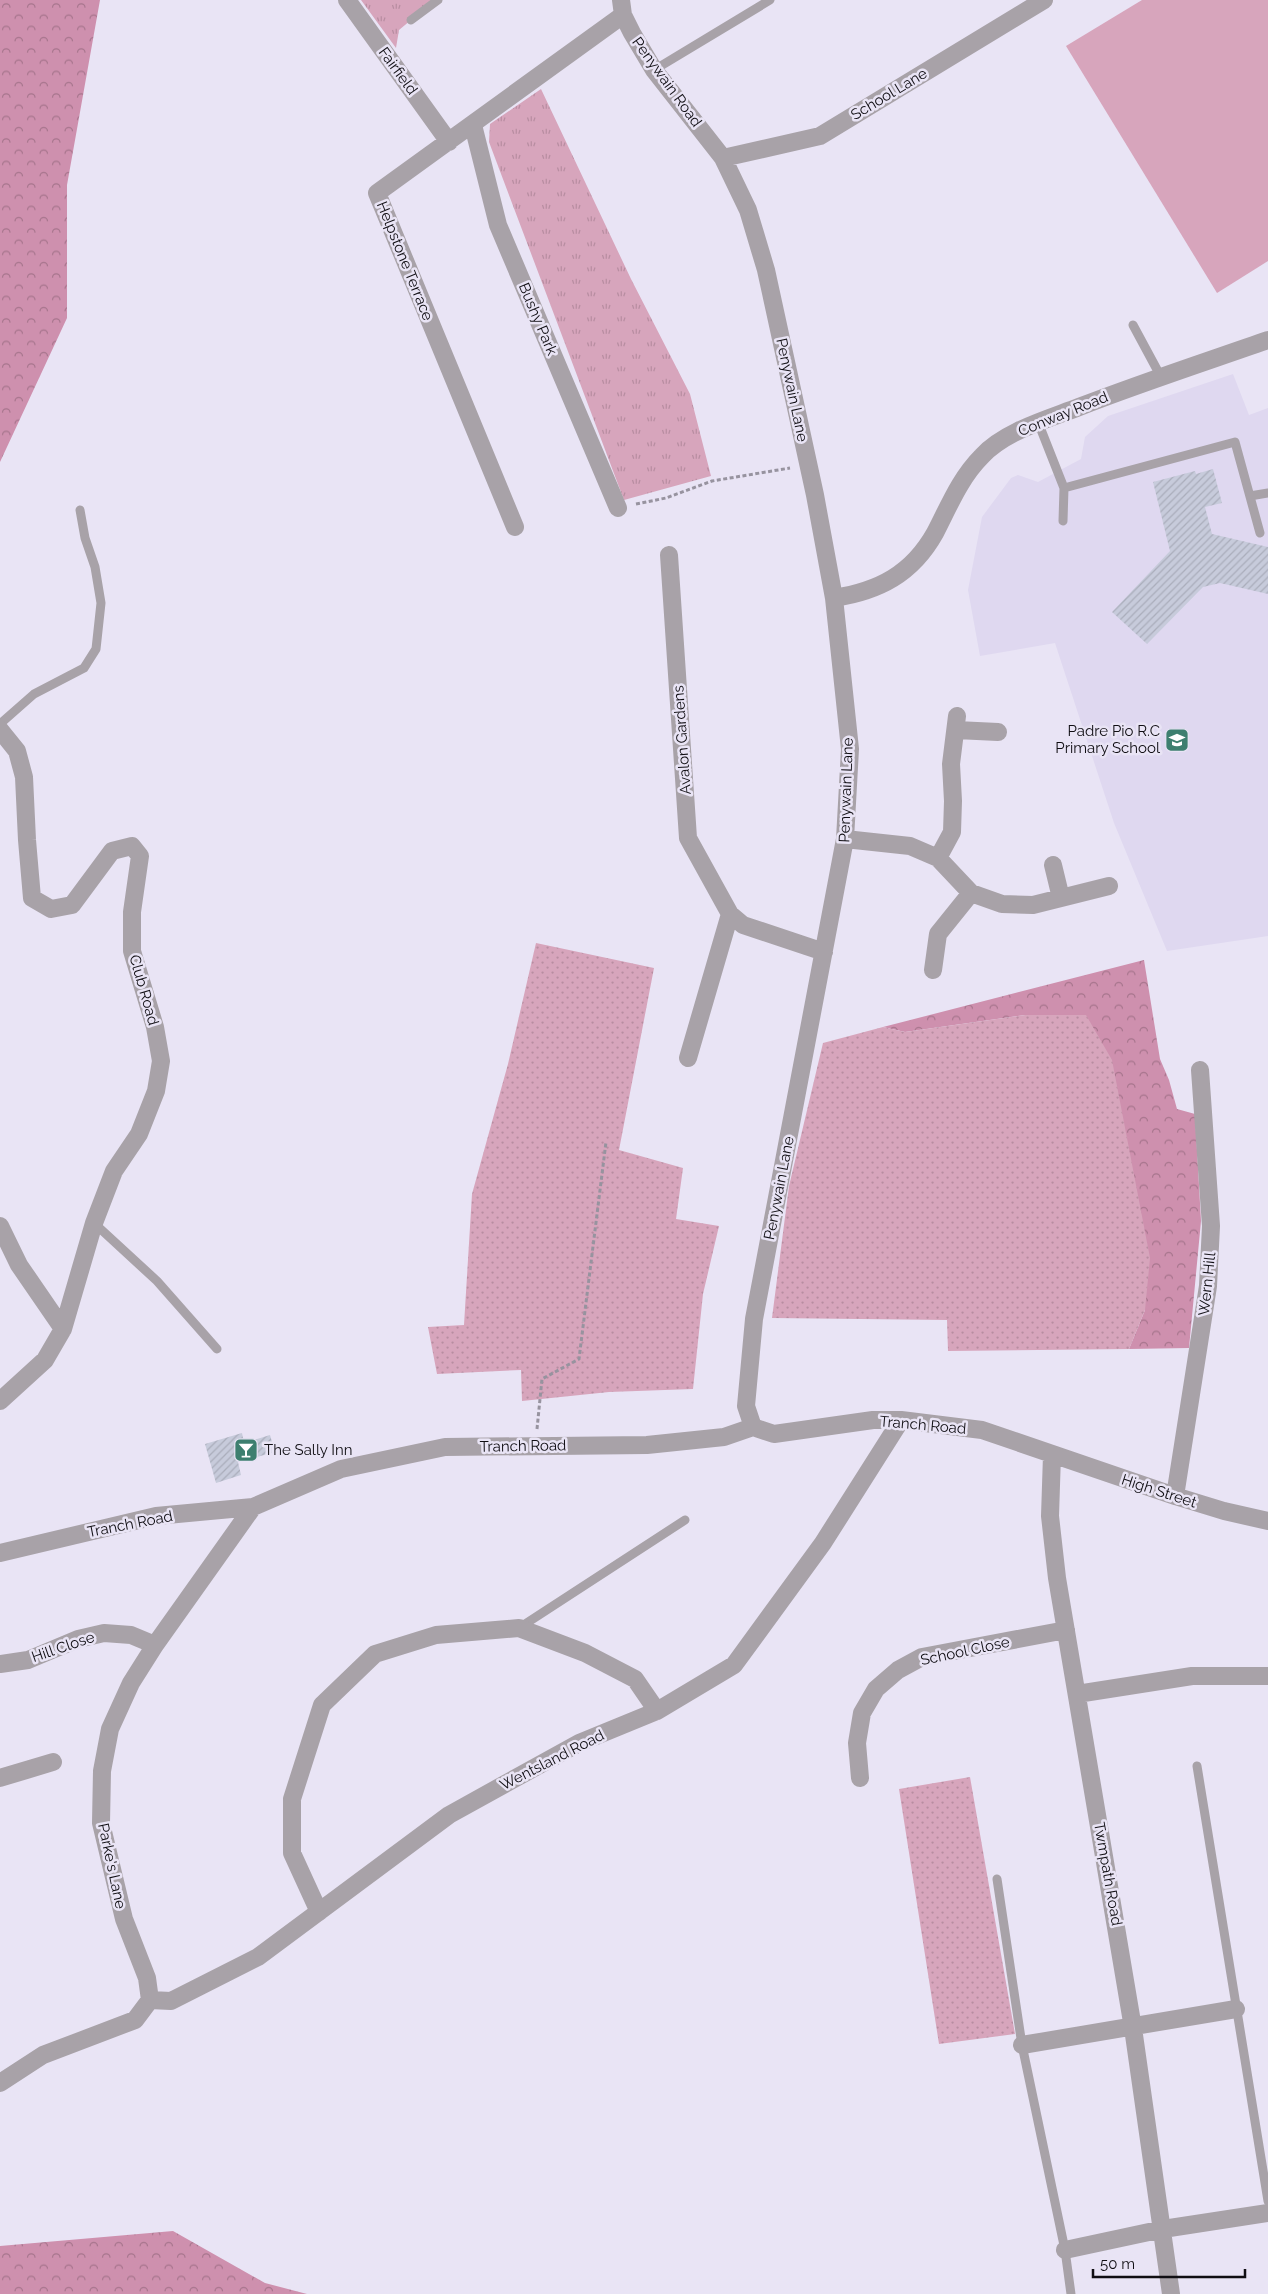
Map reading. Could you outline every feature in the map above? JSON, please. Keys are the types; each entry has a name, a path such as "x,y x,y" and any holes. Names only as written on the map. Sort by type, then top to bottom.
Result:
{"street":[{"name":"Fairfield","path":"348,0 449,142"},
{"name":"School Lane","path":"723,158 820,136 1044,0"},
{"name":"Helpstone Terrace","path":"514,527 377,193 473,125 622,8"},
{"name":"Penywain Road","path":"622,8 654,70 723,158"},
{"name":"Bushy Park","path":"473,125 498,225 618,508"},
{"name":"Penywain Lane","path":"723,158 748,210 766,270 809,465 834,598 850,749 845,839 754,1319 746,1406 753,1427"},
{"name":"Conway Road","path":"834,598 862,594 890,581 917,560 934,534 962,480 982,455 1014,434 1038,422 1268,340"},
{"name":"Avalon Gardens","path":"669,555 688,838 730,914 743,925 824,952"},
{"path":"938,858 952,832 951,764 956,723 998,732"},
{"name":"Club Road","path":"0,730 18,751 24,777 26,840 32,898 50,909 72,905 112,852 132,846 140,856 132,912 132,951 156,1027 161,1061 156,1091 139,1134 114,1171 94,1223 63,1329 45,1360 0,1401"},
{"path":"845,839 910,846 938,858 971,893 1002,904 1033,905 1109,886"},
{"path":"1053,865 1061,898"},
{"path":"933,970 938,934 971,893"},
{"path":"688,1058 730,914"},
{"name":"Wern Hill","path":"1175,1496 1208,1286 1211,1226 1200,1070"},
{"path":"0,1226 19,1265 63,1329"},
{"name":"Tranch Road","path":"0,1553 156,1516 253,1507 341,1469 445,1447 646,1445 724,1438 753,1427 774,1434 873,1420 901,1420 982,1430 1052,1455"},
{"name":"Wentsland Road","path":"150,2000 171,2002 258,1957 449,1815 579,1743 657,1711 734,1665 824,1543 901,1420"},
{"name":"High Street","path":"1052,1455 1224,1511 1268,1521"},
{"name":"Twmpath Road","path":"1052,1455 1050,1516 1057,1578 1134,2028 1172,2294"},
{"name":"Parke's Lane","path":"150,2000 147,1978 124,1919 101,1822 102,1780 110,1729 131,1682 253,1507"},
{"path":"320,1912 292,1853 292,1799 322,1705 375,1654 436,1635 519,1628 585,1653 634,1680 657,1711"},
{"name":"School Close","path":"860,1778 857,1743 862,1713 876,1689 898,1670 922,1658 1066,1630"},
{"name":"Hill Close","path":"0,1664 28,1660 78,1639 104,1633 131,1635 155,1645"},
{"path":"1077,1694 1192,1676 1268,1676"},
{"path":"0,1778 53,1762"},
{"path":"0,2083 42,2055 135,2020 150,2000"},
{"path":"1022,2045 1134,2028 1236,2009"},
{"path":"1065,2250 1162,2229 1268,2213"}],"lane":[{"path":"411,20 438,0"},
{"path":"654,70 770,0"},
{"path":"1134,325 1161,377"},
{"path":"1038,422 1064,488 1063,521"},
{"path":"1064,488 1234,442 1260,532"},
{"path":"1250,496 1268,493"},
{"path":"0,724 34,694 84,668 96,649 101,603 95,567 85,538 80,510"},
{"path":"94,1223 157,1281 217,1349"},
{"path":"519,1628 685,1520"},
{"path":"1197,1766 1268,2201"},
{"path":"997,1880 1022,2045 1065,2250 1071,2294"}],"path":[{"path":"618,508 666,498 712,481 809,465"},
{"path":"536,1446 542,1378 579,1359 606,1142"}],"shaded area":[{"name":"Padre Pio R.C Primary School","path":"1233,374 1249,415 1268,408 1268,936 1167,951 1114,823 1055,643 980,656 968,590 982,517 1011,478 1018,475 1038,482 1081,459 1085,437 1108,416"}],"green space":[{"path":"0,0 100,0 67,185 67,318 0,462"},
{"path":"361,0 435,0 399,30 396,48"},
{"path":"1142,0 1268,0 1268,261 1217,293 1066,46"},
{"path":"541,89 631,279 690,394 711,476 624,500 489,142 490,124"},
{"path":"536,943 654,968 619,1150 683,1168 676,1219 719,1226 703,1294 693,1389 609,1392 522,1401 521,1370 437,1374 428,1327 464,1325 472,1194 508,1064"},
{"path":"1144,960 1160,1059 1169,1080 1177,1109 1195,1114 1201,1221 1189,1348 1129,1349 1145,1310 1025,1015 905,1032 883,1027"},
{"path":"1025,1015 1086,1015 1112,1060 1150,1258 1145,1310 1129,1349 948,1351 947,1320 772,1318 789,1186 823,1043 883,1027 905,1032"},
{"path":"970,1777 1015,2034 939,2044 899,1789"},
{"path":"173,2231 265,2283 307,2294 0,2294 0,2246"}],"building":[{"path":"1213,469 1222,503 1205,507 1212,534 1268,547 1268,594 1220,583 1203,587 1147,644 1112,612 1170,551 1153,482 1195,471 1196,474"},
{"path":"242,1433 244,1443 270,1435 275,1452 238,1462 241,1475 216,1483 205,1444"}],"place":[{"name":"Padre Pio R.C Primary School","path":"1177,740"},
{"name":"The Sally Inn","path":"246,1450"}]}
